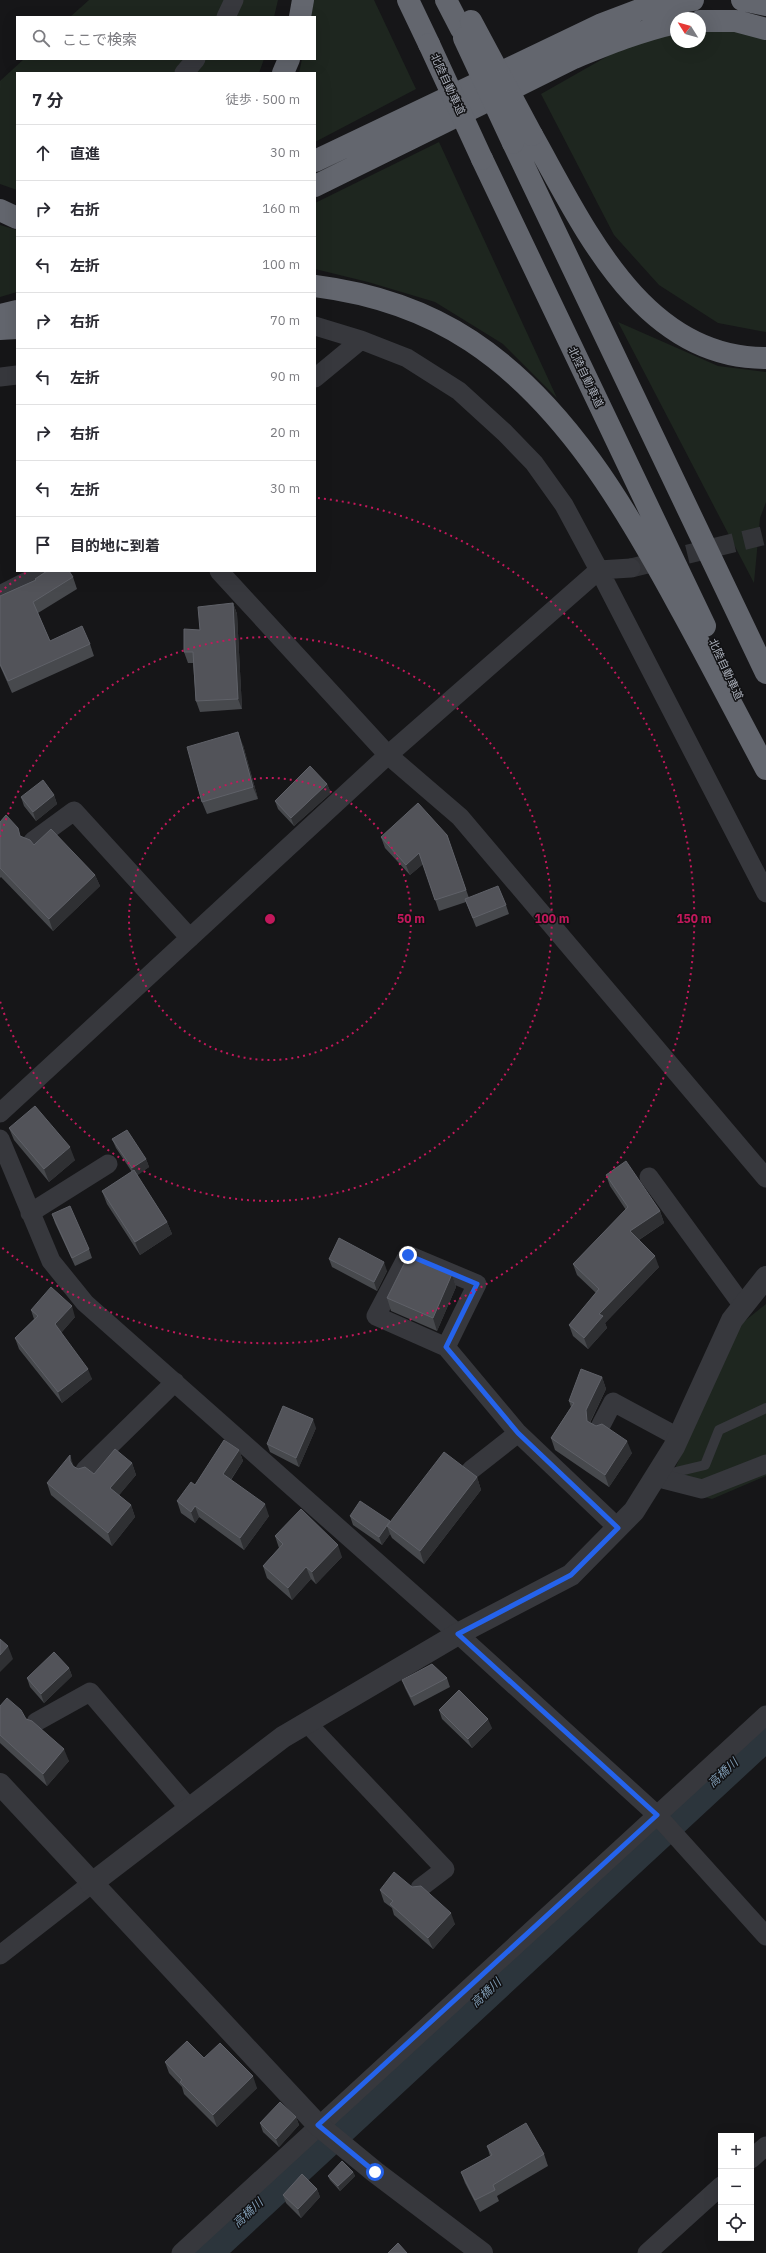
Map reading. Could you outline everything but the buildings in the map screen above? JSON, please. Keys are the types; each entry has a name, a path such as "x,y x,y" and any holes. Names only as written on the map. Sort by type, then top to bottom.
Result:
{"highway":[{"path":"300,16 303,0"},
{"name":"北陸自動車道","path":"408,0 482,159 766,753"},
{"path":"446,0 466,25"},
{"path":"459,0 466,25 522,139 766,673"},
{"path":"316,161 602,24 639,10 693,0"},
{"path":"742,0 766,5"},
{"path":"706,21 736,22 766,29"},
{"path":"316,186 574,58 639,32 670,24"},
{"path":"284,72 289,60"},
{"path":"522,139 600,252 627,288 648,310 695,343 717,352 743,358 766,358"},
{"path":"0,203 16,208"},
{"path":"0,210 16,218"},
{"path":"316,286 345,290 378,298 410,309 440,324 471,341 499,363 551,413 602,475 629,516 766,769"},
{"path":"0,315 16,311"},
{"path":"0,329 16,328"}],"street":[{"path":"226,16 234,0"},
{"path":"185,72 195,60"},
{"path":"316,326 361,340 407,358 459,391 505,433 534,463 564,504 766,893"},
{"path":"316,377 361,340"},
{"path":"0,377 16,375"},
{"path":"0,1113 388,755 599,570 631,568"},
{"path":"0,595 45,572"},
{"path":"220,572 388,755 460,817 766,1178"},
{"path":"33,841 74,811 190,938"},
{"path":"0,1139 51,1261 86,1303 458,1634 657,1815 766,1936"},
{"path":"30,1213 108,1164"},
{"path":"649,1177 743,1306"},
{"path":"446,1347 477,1284 408,1255 376,1316 446,1347 518,1433 618,1528"},
{"path":"0,1955 283,1737 458,1634 571,1575 634,1511 678,1438 732,1320 766,1277"},
{"path":"85,1470 175,1382"},
{"path":"600,1427 613,1402 678,1438"},
{"path":"471,1470 518,1433"},
{"path":"655,1477 702,1489 766,1464"},
{"path":"36,1722 90,1692 189,1808"},
{"path":"181,2253 318,2125 766,1715"},
{"path":"307,1723 445,1869 420,1888"},
{"path":"0,1784 91,1884 318,2125 375,2172 482,2253"},
{"path":"754,2156 766,2146"},
{"path":"647,2253 718,2189"}],"lane":[{"path":"655,1477 705,1464 719,1430 766,1408"}],"shaded area":[{"path":"89,0 278,0 274,16 71,16"},
{"path":"314,0 374,0 416,89 316,141 316,72 299,72 302,60 316,60 316,16 311,16"},
{"path":"706,29 742,31 766,40 766,332 718,323 659,285 614,235 541,94 629,44 670,34 670,48 706,48"},
{"path":"23,60 264,60 259,72 16,72 16,190 0,184 0,81"},
{"path":"439,142 557,398 503,344 435,302 368,282 316,269 316,203"},
{"path":"0,225 16,230 16,292 0,297"},
{"path":"618,322 718,366 766,372 766,502 760,518 754,583"},
{"path":"766,1304 766,1476 712,1499 666,1488 741,1324"}],"waterway":[{"name":"高橋川","path":"205,2253 766,1733"}],"tunnel":[{"path":"631,568 766,535"}],"route":[{"path":"375,2172 318,2125 657,1815 458,1634 571,1575 618,1528 518,1433 446,1347 477,1284 408,1255"}]}
